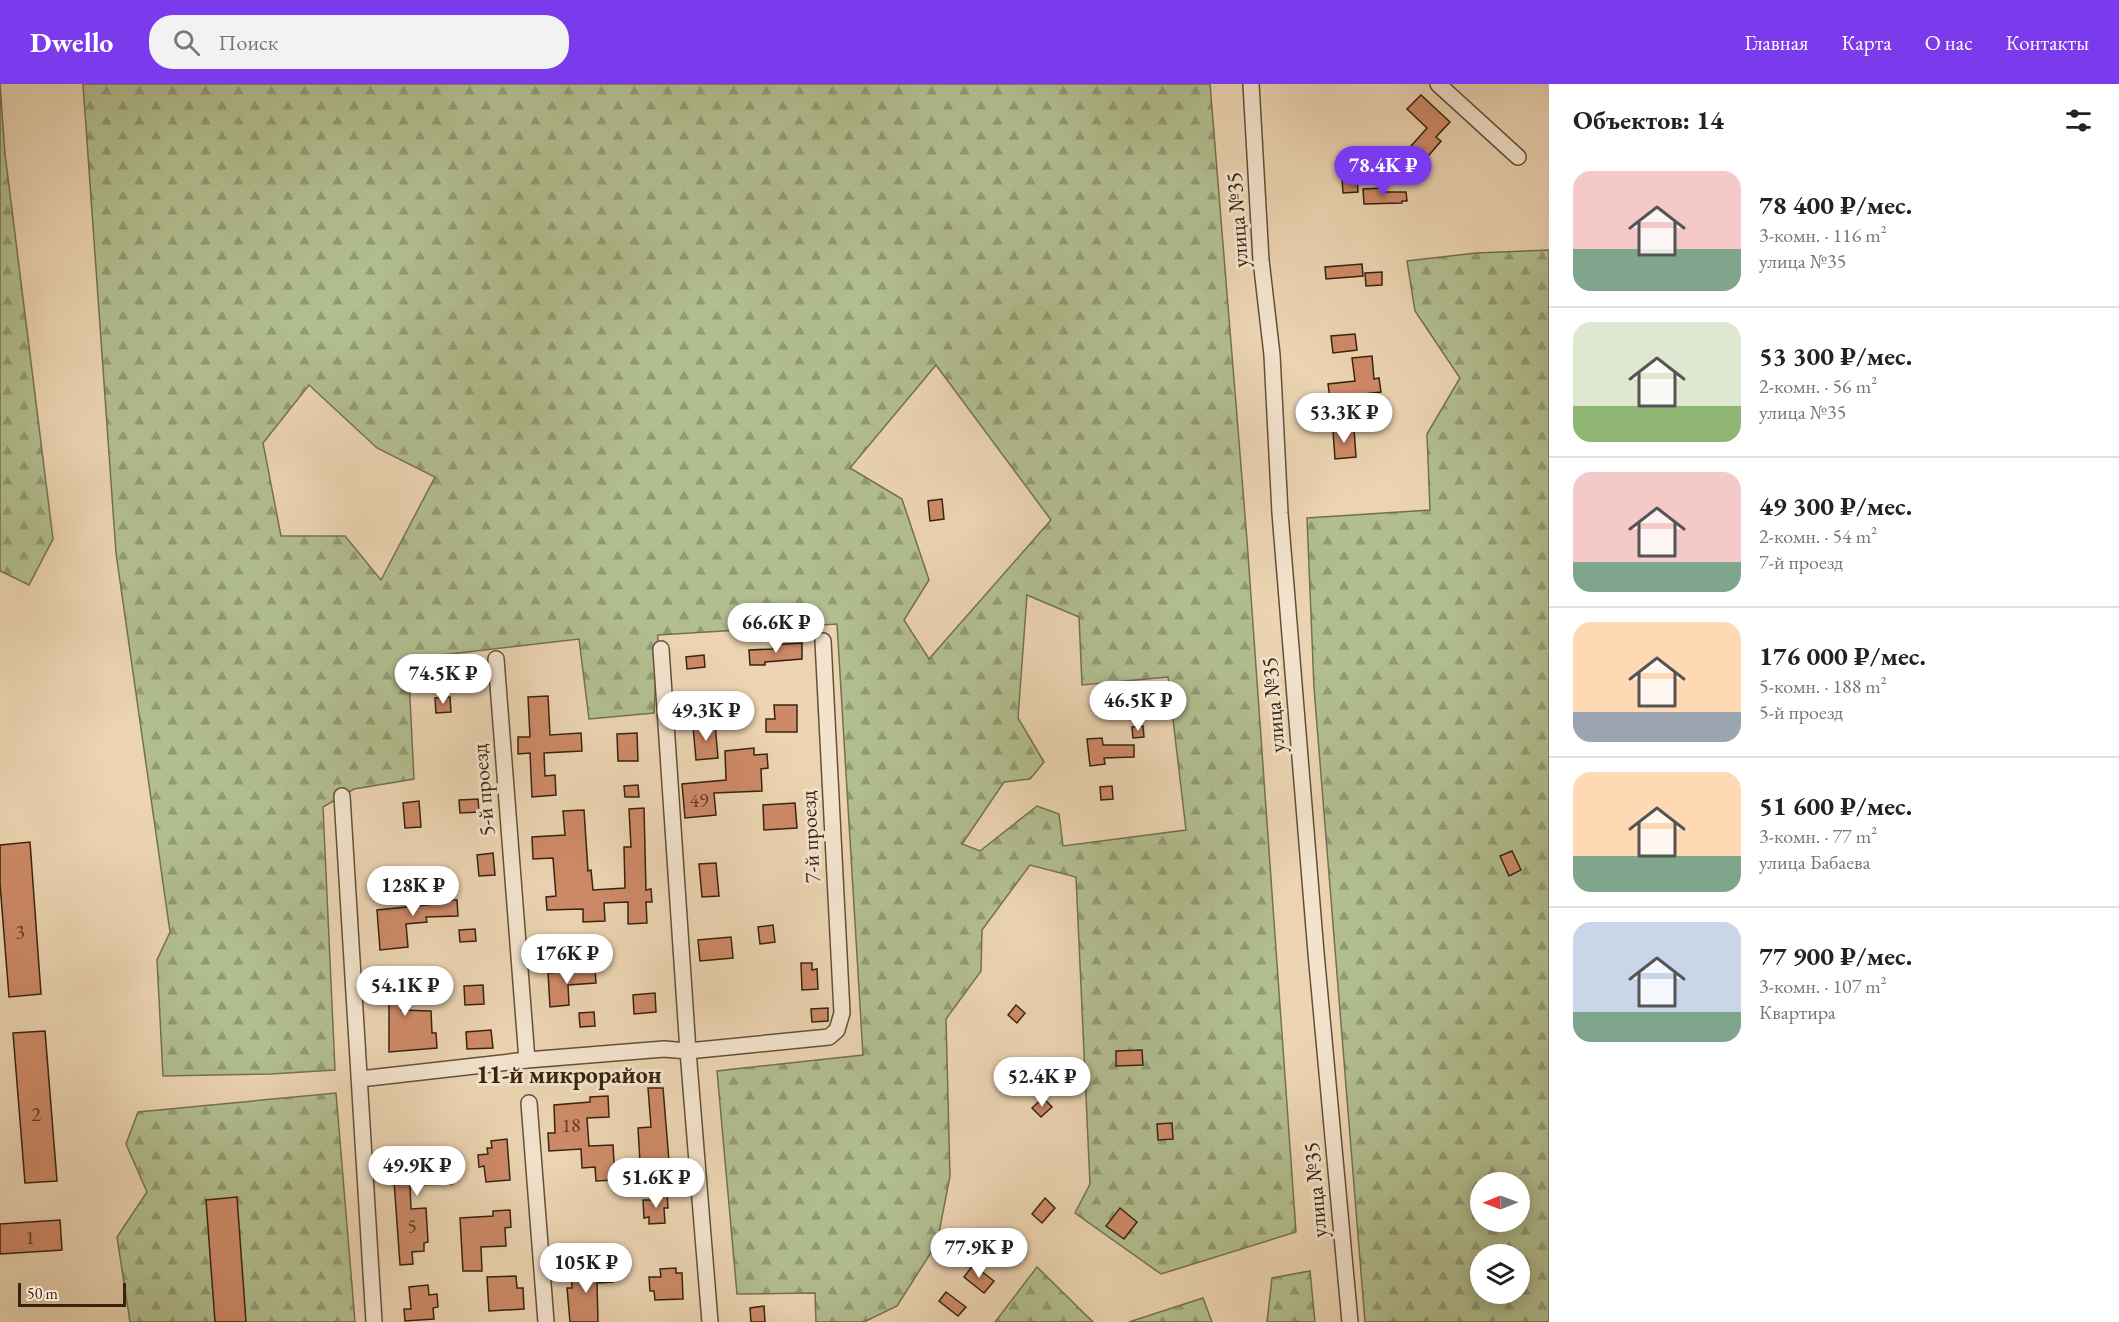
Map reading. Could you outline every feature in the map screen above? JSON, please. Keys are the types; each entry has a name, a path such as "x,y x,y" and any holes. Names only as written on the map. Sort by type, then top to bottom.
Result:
{"street":[{"name":"улица №35","path":"1251,84 1261,260 1272,355 1281,525 1316,953 1350,1322"},
{"path":"1438,84 1518,157"},
{"name":"7-й проезд","path":"688,1051 830,1037 837,1030 842,1013 823,641"},
{"path":"661,649 688,1051 710,1322"},
{"name":"5-й проезд","path":"496,659 527,1060"},
{"path":"342,796 374,1322"},
{"path":"360,1079 527,1060 664,1049 688,1051"},
{"path":"529,1103 546,1322"}],"green space":[{"path":"0,84 5,154 53,539 29,585 0,571"},
{"path":"83,84 1210,84 1247,540 1296,1232 1161,1274 1075,1213 1090,1184 1076,877 1030,865 982,930 981,971 946,1019 950,1176 937,1243 897,1306 864,1322 816,1322 815,1293 737,1294 717,1071 863,1055 837,624 658,635 654,713 589,719 579,639 408,659 414,779 354,789 323,807 335,1070 163,1076 157,960 170,932 116,553","holes":["936,365 1051,520 929,659 904,620 929,580 902,499 850,468","309,385 377,448 435,477 381,580 345,536 281,536 263,443","1027,595 1079,617 1082,685 1168,677 1186,830 1063,846 1059,814 1037,806 980,851 962,844 1004,782 1030,779 1044,762 1018,718"]},
{"path":"1549,250 1549,1322 1365,1322 1314,688 1307,518 1430,510 1427,434 1460,378 1415,311 1407,261 1476,253"},
{"path":"336,1093 355,1322 130,1322 117,1237 147,1192 126,1144 138,1112"},
{"path":"1037,1267 1093,1322 995,1322"},
{"path":"1310,1271 1315,1322 1267,1322 1272,1278"},
{"path":"1203,1298 1212,1322 1129,1322"}],"building":[{"path":"1421,95 1450,122 1436,137 1441,141 1419,167 1404,154 1427,128 1407,109"},
{"path":"1356,164 1358,192 1343,193 1341,165"},
{"path":"1383,188 1383,192 1406,192 1407,201 1364,204 1363,189"},
{"path":"1362,264 1363,276 1326,279 1325,267"},
{"path":"1382,272 1382,285 1366,286 1365,273"},
{"path":"1355,334 1357,350 1333,353 1331,336"},
{"path":"1372,356 1374,379 1379,378 1381,392 1364,394 1366,425 1353,426 1350,396 1330,399 1328,384 1355,381 1352,358"},
{"path":"1354,429 1356,457 1335,459 1333,431"},
{"path":"942,499 944,519 930,521 928,501"},
{"path":"802,643 802,659 750,665 749,650 773,649 772,645"},
{"path":"704,655 705,667 687,669 686,657"},
{"path":"548,696 550,735 581,733 582,751 544,753 545,776 555,775 556,795 532,797 530,753 518,754 518,737 530,737 528,697"},
{"path":"450,697 451,712 436,713 435,698"},
{"path":"774,705 797,705 797,732 766,732 766,719 775,719"},
{"path":"715,724 718,758 696,760 693,726"},
{"path":"1143,726 1144,737 1133,738 1132,727"},
{"path":"637,733 638,761 618,761 617,734"},
{"path":"1102,738 1103,745 1134,745 1134,757 1104,758 1105,764 1090,766 1087,739"},
{"path":"754,748 754,755 767,754 768,768 761,769 762,791 714,793 716,815 685,818 682,784 726,780 725,751"},
{"path":"638,785 639,797 625,797 624,786"},
{"path":"1112,786 1113,799 1101,800 1100,787"},
{"path":"478,799 479,812 460,813 459,800"},
{"path":"419,801 421,827 405,828 403,803"},
{"path":"795,803 797,828 764,830 763,805"},
{"path":"644,808 646,890 651,889 652,902 646,902 647,923 628,924 628,902 604,903 605,921 583,922 583,909 547,910 546,897 556,896 553,858 533,859 532,837 565,835 563,811 584,810 588,871 591,870 593,890 625,888 624,847 631,847 629,809"},
{"path":"30,842 41,994 9,997 0,884 0,845"},
{"path":"1512,851 1521,870 1509,876 1500,856"},
{"path":"493,853 495,875 479,876 477,855"},
{"path":"716,863 719,896 702,897 699,864"},
{"path":"447,877 449,900 457,900 458,916 426,917 427,922 406,924 408,947 380,950 377,910 435,904 434,878"},
{"path":"773,925 775,942 760,944 758,927"},
{"path":"475,929 476,941 460,942 459,930"},
{"path":"731,937 733,958 700,961 698,940"},
{"path":"801,963 812,963 812,970 817,969 818,989 802,990"},
{"path":"595,969 596,983 568,985 569,1005 550,1007 548,973"},
{"path":"412,971 413,986 401,987 401,1010 431,1011 432,1033 436,1033 437,1048 389,1052 387,989 376,990 375,975"},
{"path":"483,985 484,1004 465,1005 464,986"},
{"path":"655,993 656,1012 634,1014 633,995"},
{"path":"1016,1005 1025,1013 1017,1023 1008,1015"},
{"path":"828,1008 828,1021 812,1022 811,1009"},
{"path":"594,1012 595,1026 580,1027 579,1013"},
{"path":"491,1030 493,1048 467,1049 466,1032"},
{"path":"45,1031 57,1181 25,1183 13,1033"},
{"path":"1142,1050 1143,1065 1116,1066 1116,1051"},
{"path":"648,1088 663,1088 669,1161 640,1162 638,1128 651,1127"},
{"path":"608,1096 609,1117 587,1118 589,1146 613,1145 615,1180 596,1181 595,1167 582,1168 581,1149 549,1151 548,1133 555,1133 554,1105 590,1102 590,1097"},
{"path":"1043,1098 1052,1107 1041,1117 1032,1108"},
{"path":"1172,1123 1173,1139 1158,1140 1157,1124"},
{"path":"507,1139 510,1180 486,1182 484,1166 479,1167 478,1155 488,1154 487,1148 492,1148 491,1141"},
{"path":"399,1152 450,1152 452,1184 410,1185 411,1209 426,1208 428,1242 424,1243 424,1251 412,1252 413,1264 400,1265 394,1181 399,1181"},
{"path":"667,1193 668,1208 664,1208 665,1223 649,1224 649,1217 644,1218 643,1200 653,1200 653,1194"},
{"path":"237,1197 246,1322 215,1322 206,1200"},
{"path":"1045,1198 1055,1208 1042,1223 1032,1214"},
{"path":"1120,1208 1137,1222 1124,1239 1106,1226"},
{"path":"510,1210 511,1227 505,1228 506,1246 481,1247 482,1271 463,1271 460,1218 493,1216 493,1211"},
{"path":"60,1220 62,1250 0,1254 0,1224"},
{"path":"973,1265 994,1281 984,1293 964,1277"},
{"path":"676,1268 676,1273 682,1273 683,1299 655,1300 654,1291 650,1291 649,1277 661,1277 660,1269"},
{"path":"613,1269 613,1282 597,1283 598,1322 570,1322 567,1288 572,1288 571,1271"},
{"path":"516,1276 517,1288 523,1288 524,1309 489,1311 487,1277"},
{"path":"428,1285 429,1295 437,1294 438,1307 433,1308 434,1319 405,1321 404,1309 411,1309 409,1287"},
{"path":"946,1292 966,1307 958,1316 939,1301"},
{"path":"764,1306 765,1322 751,1322 750,1308"}],"district":[{"name":"11-й микрорайон","path":"569,1074"}]}
